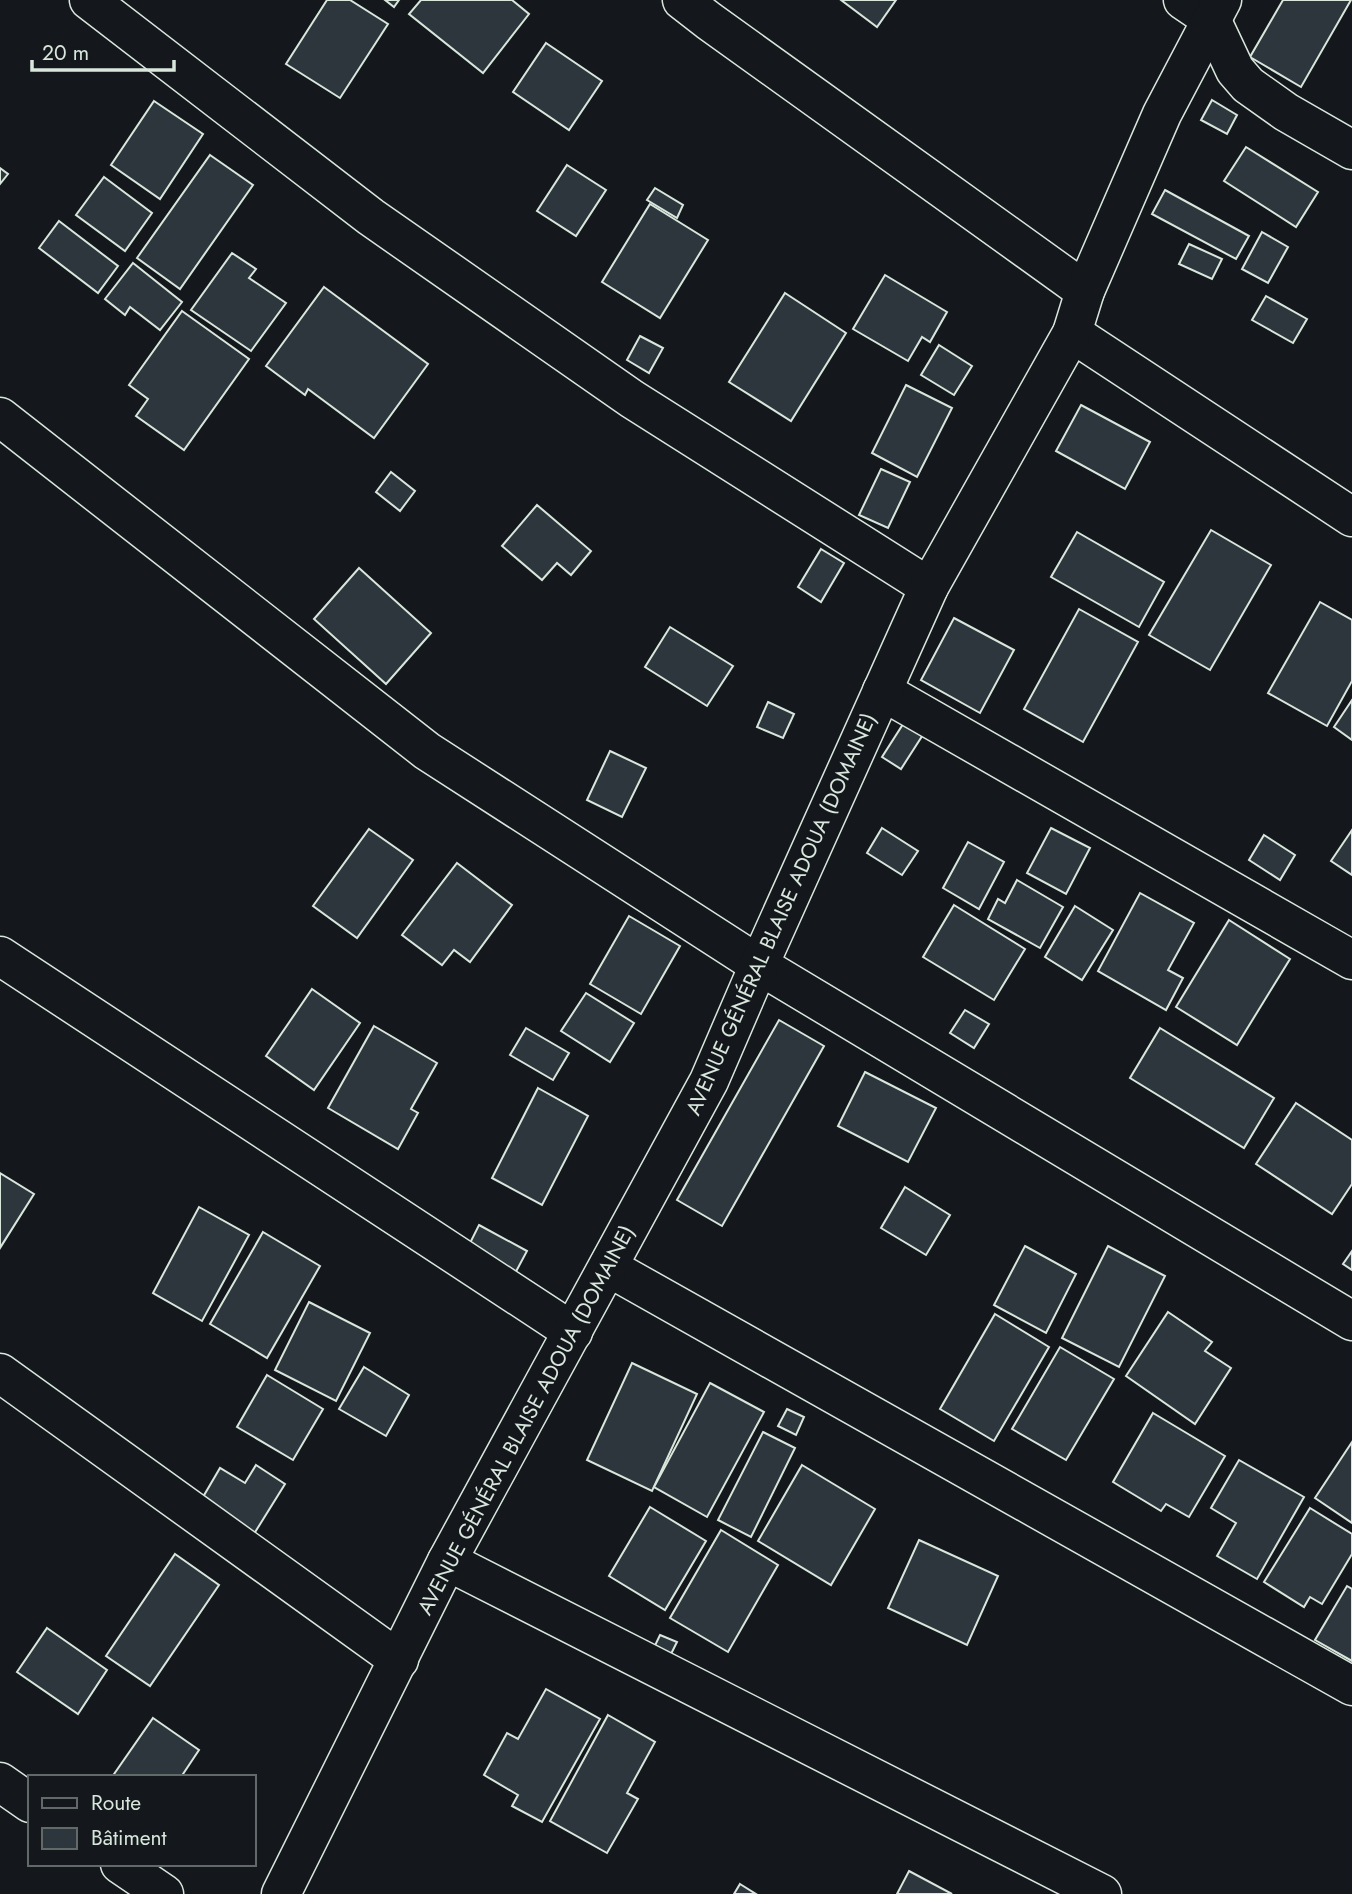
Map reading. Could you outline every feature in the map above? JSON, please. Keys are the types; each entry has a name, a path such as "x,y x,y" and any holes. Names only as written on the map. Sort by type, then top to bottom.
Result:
{"street":[{"path":"89,0 382,225 632,399 929,587"},
{"path":"682,0 1085,291"},
{"path":"1205,6 1235,70 1248,85 1286,112 1352,150"},
{"name":"AVENUE GÉNÉRAL BLAISE ADOUA (DOMAINE)","path":"284,1893 447,1561 709,1081 929,587 1072,333 1085,291 1162,114 1205,6"},
{"path":"1072,333 1352,517"},
{"path":"0,417 427,751 759,965 1352,1321"},
{"path":"882,691 1352,960"},
{"path":"0,956 573,1332"},
{"path":"608,1267 1352,1686"},
{"path":"0,1373 399,1660"},
{"path":"447,1561 1102,1894"},
{"path":"0,1782 28,1802"},
{"path":"123,1866 164,1894"}],"building":[{"path":"327,0 350,0 388,24 340,98 286,64"},
{"path":"385,0 399,0 394,7"},
{"path":"421,0 512,0 529,14 483,73 409,14"},
{"path":"841,0 896,0 877,27"},
{"path":"1283,0 1351,0 1301,87 1250,57"},
{"path":"546,43 602,81 569,130 513,92"},
{"path":"1212,100 1237,115 1227,134 1201,120"},
{"path":"154,101 203,134 160,199 111,165"},
{"path":"1246,147 1318,192 1296,227 1224,181"},
{"path":"210,155 253,185 180,289 137,258"},
{"path":"567,165 606,190 576,236 537,211"},
{"path":"0,168 8,174 0,184"},
{"path":"104,177 152,213 125,251 76,215"},
{"path":"655,188 683,205 677,218 647,200"},
{"path":"1165,190 1249,236 1236,259 1152,214"},
{"path":"650,204 708,240 660,318 602,282"},
{"path":"59,221 118,266 98,293 39,248"},
{"path":"1262,232 1288,247 1268,283 1242,269"},
{"path":"1189,244 1222,259 1212,279 1179,264"},
{"path":"232,253 256,269 249,278 286,303 251,351 191,310"},
{"path":"133,263 182,302 160,330 130,307 125,315 105,299"},
{"path":"885,275 947,312 930,342 922,337 908,361 853,329"},
{"path":"324,287 428,364 374,438 308,389 305,395 266,366"},
{"path":"785,293 846,333 791,421 729,382"},
{"path":"1266,296 1307,319 1293,343 1252,320"},
{"path":"182,311 249,359 184,450 136,416 148,399 129,385"},
{"path":"640,336 663,348 649,373 627,360"},
{"path":"939,345 972,366 954,395 921,375"},
{"path":"906,385 952,408 917,477 872,453"},
{"path":"1081,405 1150,442 1125,489 1056,451"},
{"path":"881,469 910,482 888,528 859,515"},
{"path":"391,472 415,491 400,511 376,492"},
{"path":"537,505 591,551 571,575 557,563 542,580 502,546"},
{"path":"1211,530 1271,565 1210,670 1149,635"},
{"path":"1077,532 1164,582 1139,627 1051,577"},
{"path":"821,549 844,563 821,602 798,587"},
{"path":"359,568 431,633 386,684 314,619"},
{"path":"1320,602 1352,620 1352,681 1327,726 1268,693"},
{"path":"1079,609 1138,642 1083,742 1024,709"},
{"path":"954,618 1014,650 980,713 921,680"},
{"path":"670,627 733,666 707,706 645,667"},
{"path":"1352,700 1352,740 1334,727"},
{"path":"768,702 794,714 783,738 757,727"},
{"path":"907,718 926,730 901,769 882,757"},
{"path":"610,751 646,768 622,817 587,800"},
{"path":"882,828 918,851 902,875 867,853"},
{"path":"1051,828 1090,848 1066,894 1027,873"},
{"path":"369,829 413,860 357,938 313,906"},
{"path":"1352,830 1352,875 1331,861"},
{"path":"1264,835 1295,855 1280,880 1249,860"},
{"path":"968,842 1004,862 979,909 943,888"},
{"path":"457,863 512,905 470,962 454,950 442,965 402,935"},
{"path":"1017,880 1063,907 1040,948 988,919 998,899 1005,903"},
{"path":"1140,893 1194,923 1168,970 1183,978 1166,1010 1098,971"},
{"path":"954,905 1025,949 994,1000 923,957"},
{"path":"1075,906 1113,930 1082,980 1045,957"},
{"path":"629,916 680,946 641,1014 590,984"},
{"path":"1229,920 1290,959 1237,1045 1176,1007"},
{"path":"312,989 360,1023 314,1090 266,1056"},
{"path":"586,993 634,1023 610,1062 561,1031"},
{"path":"965,1010 989,1024 974,1048 950,1033"},
{"path":"779,1020 824,1046 722,1226 677,1200"},
{"path":"374,1026 437,1063 411,1109 418,1113 398,1149 328,1108"},
{"path":"526,1028 569,1053 553,1080 510,1055"},
{"path":"1160,1028 1274,1098 1244,1148 1130,1078"},
{"path":"865,1072 936,1108 908,1162 838,1126"},
{"path":"538,1088 588,1116 542,1205 492,1178"},
{"path":"1296,1103 1352,1140 1352,1184 1332,1214 1256,1164"},
{"path":"0,1173 34,1194 0,1248"},
{"path":"905,1187 950,1215 926,1255 881,1228"},
{"path":"199,1207 249,1235 202,1321 153,1293"},
{"path":"479,1225 527,1251 512,1279 465,1253"},
{"path":"263,1232 320,1266 267,1358 210,1324"},
{"path":"1025,1246 1076,1274 1046,1333 994,1305"},
{"path":"1108,1246 1165,1276 1119,1367 1062,1338"},
{"path":"1352,1251 1352,1270 1343,1264"},
{"path":"309,1302 370,1333 336,1401 275,1370"},
{"path":"1168,1312 1212,1342 1205,1351 1231,1368 1195,1424 1126,1376"},
{"path":"995,1314 1049,1347 994,1441 940,1409"},
{"path":"1060,1347 1114,1379 1066,1460 1012,1429"},
{"path":"632,1363 697,1394 652,1491 587,1460"},
{"path":"364,1367 409,1395 386,1436 339,1409"},
{"path":"267,1375 323,1409 293,1460 237,1427"},
{"path":"710,1383 764,1412 707,1517 654,1487"},
{"path":"787,1409 804,1417 796,1435 778,1426"},
{"path":"1153,1413 1225,1456 1189,1517 1166,1504 1161,1511 1113,1482"},
{"path":"763,1432 795,1448 751,1537 718,1520"},
{"path":"1352,1442 1352,1523 1315,1498"},
{"path":"1239,1460 1304,1497 1257,1579 1217,1556 1236,1523 1211,1508"},
{"path":"256,1465 285,1484 249,1542 196,1509 220,1468 245,1483"},
{"path":"802,1465 875,1509 831,1585 758,1541"},
{"path":"650,1507 706,1541 665,1610 609,1576"},
{"path":"1310,1508 1352,1534 1352,1554 1322,1604 1310,1597 1304,1607 1264,1582"},
{"path":"721,1530 778,1565 728,1652 670,1618"},
{"path":"919,1540 998,1576 967,1645 888,1608"},
{"path":"175,1554 219,1585 150,1686 106,1656"},
{"path":"1347,1586 1352,1589 1352,1661 1315,1640"},
{"path":"47,1628 107,1670 78,1714 17,1672"},
{"path":"660,1635 677,1642 665,1666 649,1658"},
{"path":"546,1689 600,1719 542,1822 512,1806 518,1795 484,1775 507,1733 518,1739"},
{"path":"608,1715 655,1742 627,1793 638,1799 607,1853 550,1821"},
{"path":"153,1718 199,1750 182,1775 113,1775"},
{"path":"909,1871 952,1894 897,1894"},
{"path":"740,1884 756,1894 734,1894"}]}
